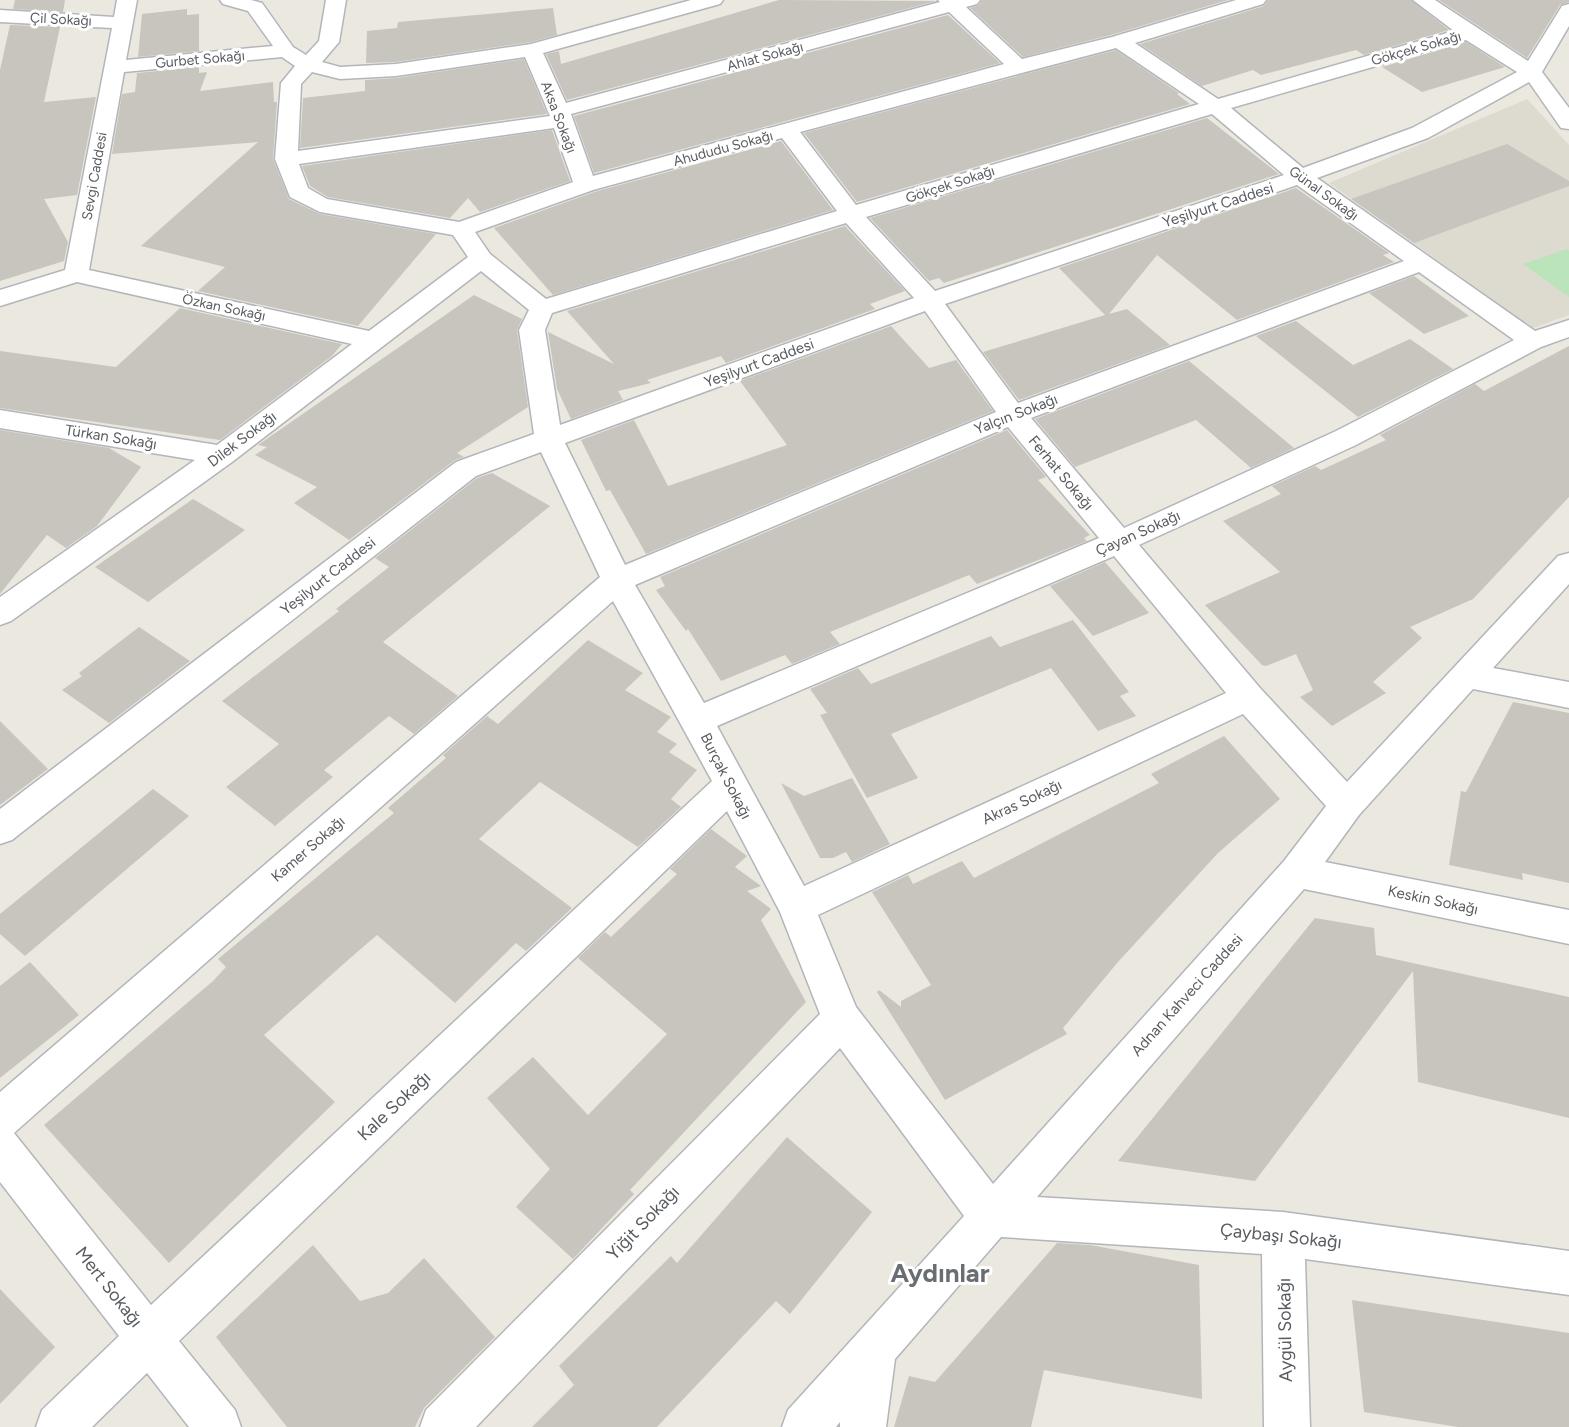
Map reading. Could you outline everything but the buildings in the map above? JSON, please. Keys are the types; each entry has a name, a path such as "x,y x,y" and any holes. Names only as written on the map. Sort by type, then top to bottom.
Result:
{"street":[{"name":"Sevgi Caddesi","path":"76,274 127,0"},
{"path":"230,0 255,7 286,51 305,64 340,73 396,70 532,50 713,0"},
{"path":"305,64 322,52 329,42 336,0"},
{"path":"633,0 653,18"},
{"name":"Ahududu Sokağı","path":"305,64 291,83 286,159 298,192 320,205 461,229 585,185 1018,66 1119,42 1256,0"},
{"path":"1423,0 1469,33 1532,72 1569,123"},
{"path":"1561,0 1569,3"},
{"path":"957,2 1018,66"},
{"name":"Ahlat Sokağı","path":"286,159 560,116 957,2"},
{"path":"1532,72 1569,10"},
{"name":"Çil Sokağı","path":"0,16 123,23"},
{"name":"Gökçek Sokağı","path":"542,308 991,171 1469,33"},
{"name":"Günal Sokağı","path":"1119,42 1215,106 1300,177 1532,341"},
{"name":"Aksa Sokağı","path":"532,50 560,116 585,185"},
{"name":"Gurbet Sokağı","path":"114,68 286,51"},
{"name":"Yeşilyurt Caddesi","path":"0,829 466,469 930,301 1300,177 1420,133 1532,72"},
{"name":"Ferhat Sokağı","path":"788,131 852,215 930,301 1013,415 1248,697 1347,805"},
{"path":"461,229 481,259 542,308"},
{"name":"Dilek Sokağı","path":"0,613 222,455 481,259"},
{"name":"Yalçın Sokağı","path":"617,580 1013,415 1422,263"},
{"path":"0,298 76,274"},
{"name":"Özkan Sokağı","path":"76,274 372,340"},
{"name":"Burçak Sokağı","path":"542,308 532,330 549,440 617,580 697,720 796,907 842,1019 990,1215"},
{"name":"Çayan Sokağı","path":"697,720 1119,542 1346,438 1532,341 1569,328"},
{"name":"Türkan Sokağı","path":"0,419 222,455"},
{"name":"Adnan Kahveci Caddesi","path":"805,1427 873,1354 990,1215 1297,872 1347,805 1569,564"},
{"name":"Kamer Sokağı","path":"0,1119 617,580"},
{"path":"1465,675 1569,695"},
{"name":"Akras Sokağı","path":"796,907 1248,697"},
{"name":"Kale Sokağı","path":"59,1427 210,1279 730,786"},
{"name":"Keskin Sokağı","path":"1297,872 1569,927"},
{"name":"Yiğit Sokağı","path":"443,1427 842,1019"},
{"name":"Mert Sokağı","path":"0,1148 218,1427"},
{"name":"Çaybaşı Sokağı","path":"990,1215 1283,1233 1569,1273"},
{"name":"Aygül Sokağı","path":"1283,1233 1287,1427"},
{"path":"863,1427 873,1354"}],"shaded area":[{"path":"1527,99 1569,145 1569,315 1533,328 1329,183"}],"green space":[{"path":"1567,249 1569,251 1569,297 1523,264"}],"district":[{"name":"Aydınlar","path":"940,1273"}]}
